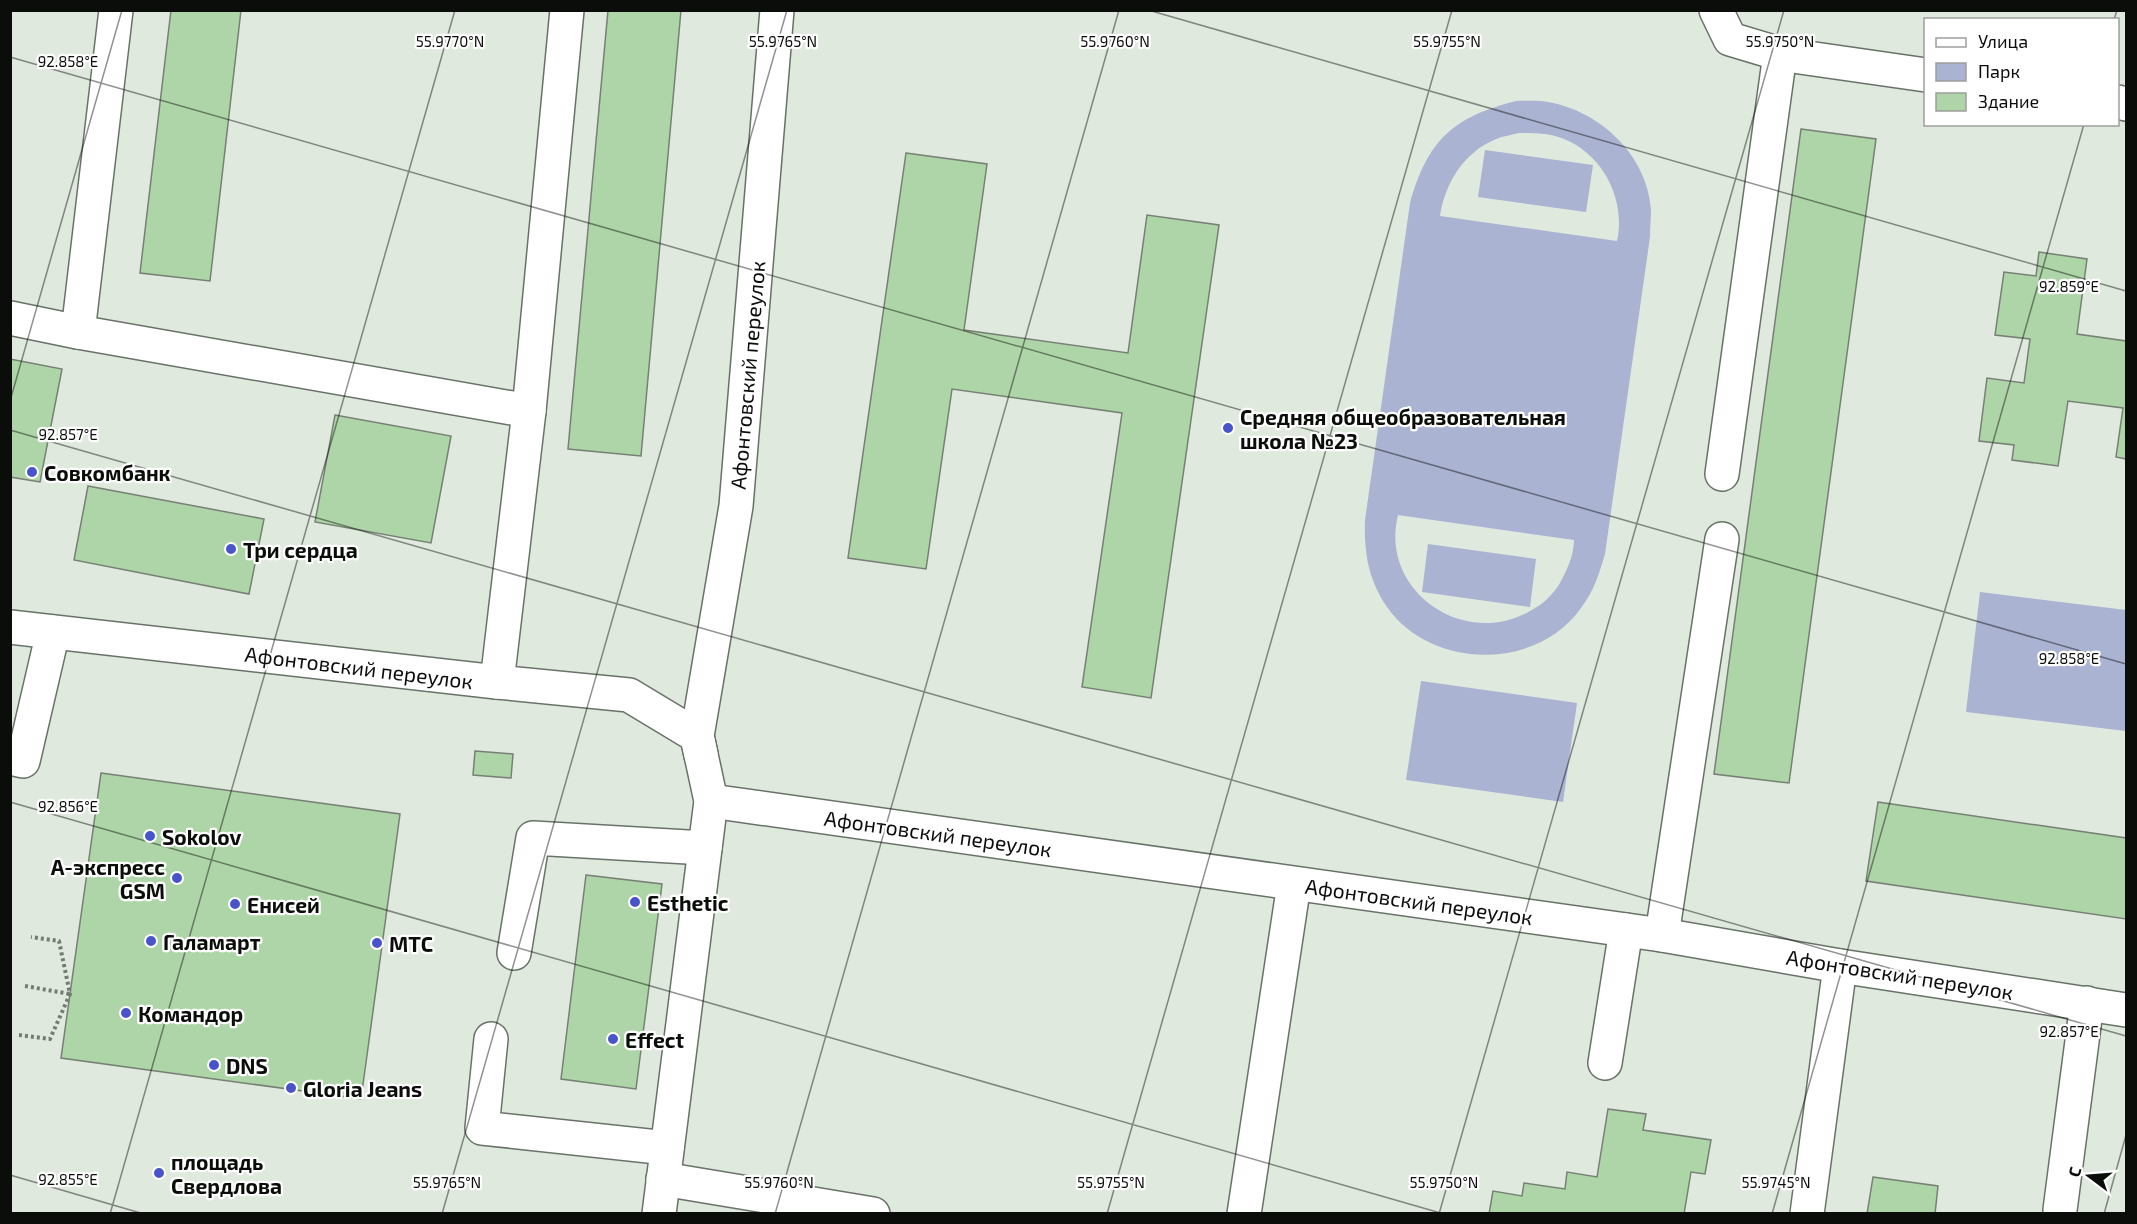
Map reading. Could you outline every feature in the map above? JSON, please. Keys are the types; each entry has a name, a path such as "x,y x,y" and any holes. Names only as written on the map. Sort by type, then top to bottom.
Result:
{"street":[{"path":"78,332 116,10"},
{"path":"497,682 529,411 567,10"},
{"name":"Афонтовский переулок","path":"659,1214 711,801 697,736 736,506 777,10"},
{"path":"1716,10 1730,39 1780,54 1924,75"},
{"path":"1722,474 1780,54"},
{"path":"10,318 529,411"},
{"path":"1662,935 1722,539"},
{"name":"Афонтовский переулок","path":"10,627 629,695 697,736"},
{"path":"10,759 23,761 53,632"},
{"name":"Афонтовский переулок","path":"711,801 1662,935 1840,966 2127,1010"},
{"path":"514,953 533,838 705,848"},
{"path":"1244,1214 1294,884"},
{"path":"1605,1063 1626,930"},
{"path":"1808,1214 1840,966"},
{"path":"2060,1210 2087,1003"},
{"path":"491,1039 482,1128 665,1163 868,1213"}],"path":[{"path":"19,1035 50,1039 70,994 59,941 31,937"},
{"path":"26,986 70,994"}],"green space":[{"path":"1516,101 1548,102 1585,115 1602,126 1618,139 1641,171 1648,189 1651,212 1650,237 1605,554 1593,589 1586,602 1562,629 1538,643 1512,652 1484,655 1456,652 1430,643 1406,628 1387,607 1375,586 1368,565 1365,520 1410,203 1425,163 1446,134 1475,115","holes":["1519,133 1542,134 1564,139 1578,146 1601,168 1615,195 1619,226 1617,241 1440,216 1451,181 1466,160 1485,145 1499,138","1398,515 1574,540 1573,551 1560,583 1543,603 1505,621 1479,623 1454,617 1432,606 1414,589 1401,567 1396,543"]},
{"path":"1485,150 1593,165 1586,212 1478,197"},
{"path":"1428,544 1536,559 1530,607 1422,592"},
{"path":"1980,592 2126,610 2126,731 1966,712"},
{"path":"1421,681 1577,703 1563,802 1406,780"}],"building":[{"path":"171,10 241,10 210,281 140,273"},
{"path":"608,10 681,10 641,456 568,449"},
{"path":"1801,129 1876,139 1789,783 1714,774"},
{"path":"906,153 987,164 964,330 1128,353 1147,215 1219,225 1151,698 1082,687 1122,413 952,389 926,569 848,558"},
{"path":"2039,252 2087,259 2077,334 2126,341 2126,459 2116,457 2123,408 2068,401 2058,466 2012,460 2014,445 1979,441 1987,378 2024,383 2030,339 1995,335 2004,272 2036,276"},
{"path":"10,359 62,369 40,482 10,477"},
{"path":"335,415 451,436 431,543 315,522"},
{"path":"88,486 264,519 249,594 74,560"},
{"path":"475,751 513,754 511,778 473,775"},
{"name":"Енисей","path":"101,773 400,814 361,1099 61,1058"},
{"path":"1878,802 2126,838 2126,919 1866,881"},
{"path":"586,875 662,884 636,1089 561,1079"},
{"path":"1608,1109 1646,1114 1643,1130 1711,1140 1705,1174 1691,1172 1684,1214 1489,1214 1493,1191 1522,1196 1524,1183 1565,1189 1567,1172 1597,1177"},
{"path":"1873,1177 1938,1186 1935,1214 1867,1214"}],"place":[{"name":"Средняя общеобразовательная школа №23","path":"1228,428"},
{"name":"Совкомбанк","path":"32,472"},
{"name":"Три сердца","path":"231,549"},
{"name":"Sokolov","path":"150,836"},
{"name":"А-экспресс GSM","path":"177,878"},
{"name":"Esthetic","path":"635,902"},
{"name":"Енисей","path":"235,904"},
{"name":"Галамарт","path":"151,941"},
{"name":"МТС","path":"377,943"},
{"name":"Командор","path":"126,1013"},
{"name":"Effect","path":"613,1039"},
{"name":"DNS","path":"214,1065"},
{"name":"Gloria Jeans","path":"291,1088"},
{"name":"площадь Свердлова","path":"159,1173"}]}
